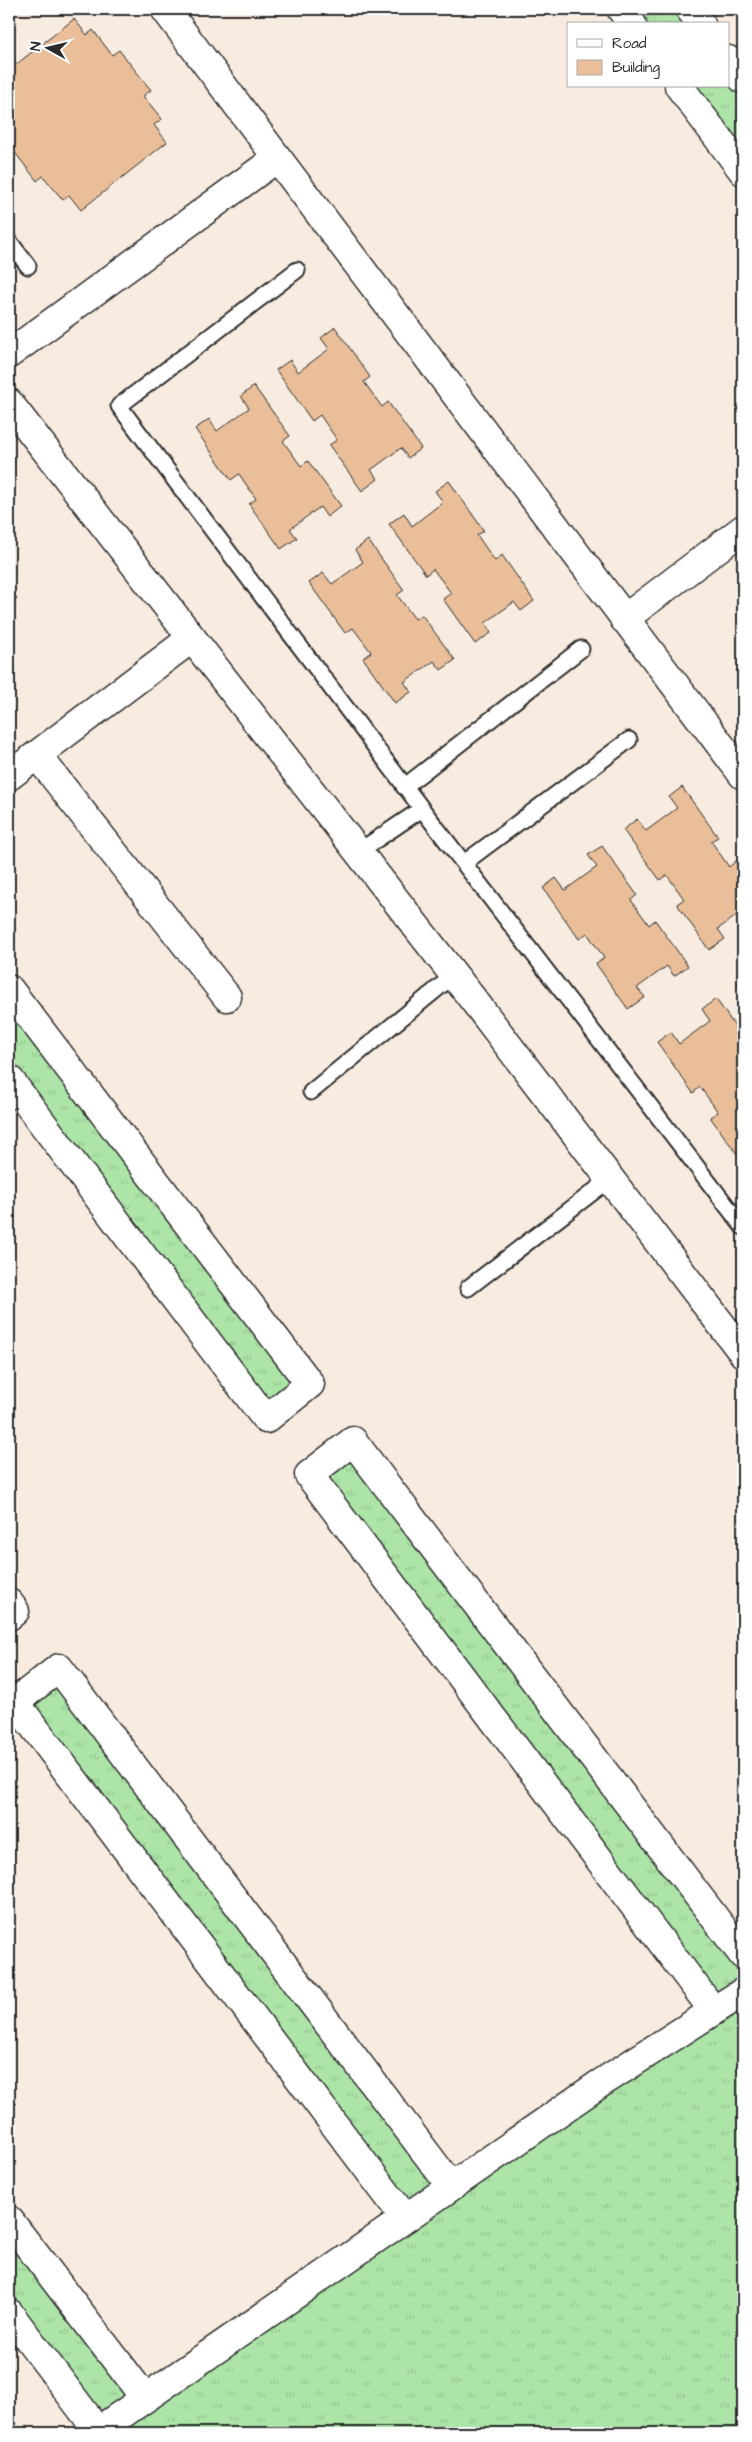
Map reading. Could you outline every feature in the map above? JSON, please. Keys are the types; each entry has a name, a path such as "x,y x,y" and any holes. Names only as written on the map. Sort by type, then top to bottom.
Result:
{"street":[{"path":"165,9 743,775"},
{"path":"620,9 630,22"},
{"path":"690,9 700,22"},
{"path":"730,63 743,79"},
{"path":"681,88 743,171"},
{"path":"9,354 277,158"},
{"path":"9,404 454,975 743,1353"},
{"path":"624,619 743,529"},
{"path":"9,776 192,638"},
{"path":"37,755 227,997"},
{"path":"9,989 310,1384 266,1419 9,1079"},
{"path":"713,2010 309,1475 353,1441 743,1955"},
{"path":"9,1603 15,1611 9,1616"},
{"path":"405,2218 15,1702 59,1668 451,2186"},
{"path":"9,2313 97,2432 451,2186 713,2010 743,1992"},
{"path":"9,2220 145,2398"}],"lane":[{"path":"9,241 28,266"},
{"path":"297,270 119,406 404,787 743,1227"},
{"path":"404,787 581,649"},
{"path":"464,864 629,740"},
{"path":"358,852 422,809"},
{"path":"311,1092 454,975"},
{"path":"468,1288 610,1179"}],"green space":[{"path":"621,9 690,9 700,22 631,22"},
{"path":"730,63 743,79 743,171 681,88 730,88"},
{"path":"9,989 310,1384 266,1419 9,1079"},
{"path":"353,1441 743,1955 743,2433 95,2433 9,2313 9,2220 145,2398 405,2218 15,1702 59,1668 451,2186 712,2010 309,1475"}],"building":[{"path":"74,19 87,35 93,30 112,55 119,50 151,90 143,96 162,119 154,125 167,142 81,210 69,195 63,200 43,176 37,181 9,145 9,70"},
{"path":"335,327 370,377 364,382 382,407 388,402 421,448 408,458 401,448 371,470 378,479 362,491 329,445 337,440 320,415 312,421 276,370 290,360 298,372 329,349 321,338"},
{"path":"254,386 290,436 283,441 301,466 308,461 341,506 327,517 320,507 290,529 297,538 281,549 249,504 256,499 239,474 231,480 195,429 209,419 217,431 249,408 241,396"},
{"path":"449,481 484,531 477,535 495,561 502,555 534,601 521,611 514,602 485,623 491,633 475,644 443,599 451,593 433,569 426,575 389,524 404,513 412,526 443,502 435,491"},
{"path":"368,540 404,590 397,595 415,619 422,615 455,660 441,670 434,661 404,682 411,692 395,703 363,658 371,652 353,628 345,633 309,583 323,573 332,584 363,562 355,550"},
{"path":"9,589 17,599 9,605"},
{"path":"682,787 718,837 711,841 729,867 736,861 743,871 743,911 718,929 725,939 709,950 677,904 684,899 667,875 660,880 623,830 637,819 646,831 677,808 669,797"},
{"path":"602,846 637,895 631,900 649,925 655,920 688,966 674,976 667,966 637,988 645,997 628,1009 596,964 604,958 587,933 579,939 543,888 556,878 565,890 597,867 588,855"},
{"path":"743,978 743,992 737,983"},
{"path":"716,999 743,1038 743,1162 710,1117 718,1112 700,1087 693,1093 657,1042 671,1032 679,1044 710,1021 702,1009"}]}
